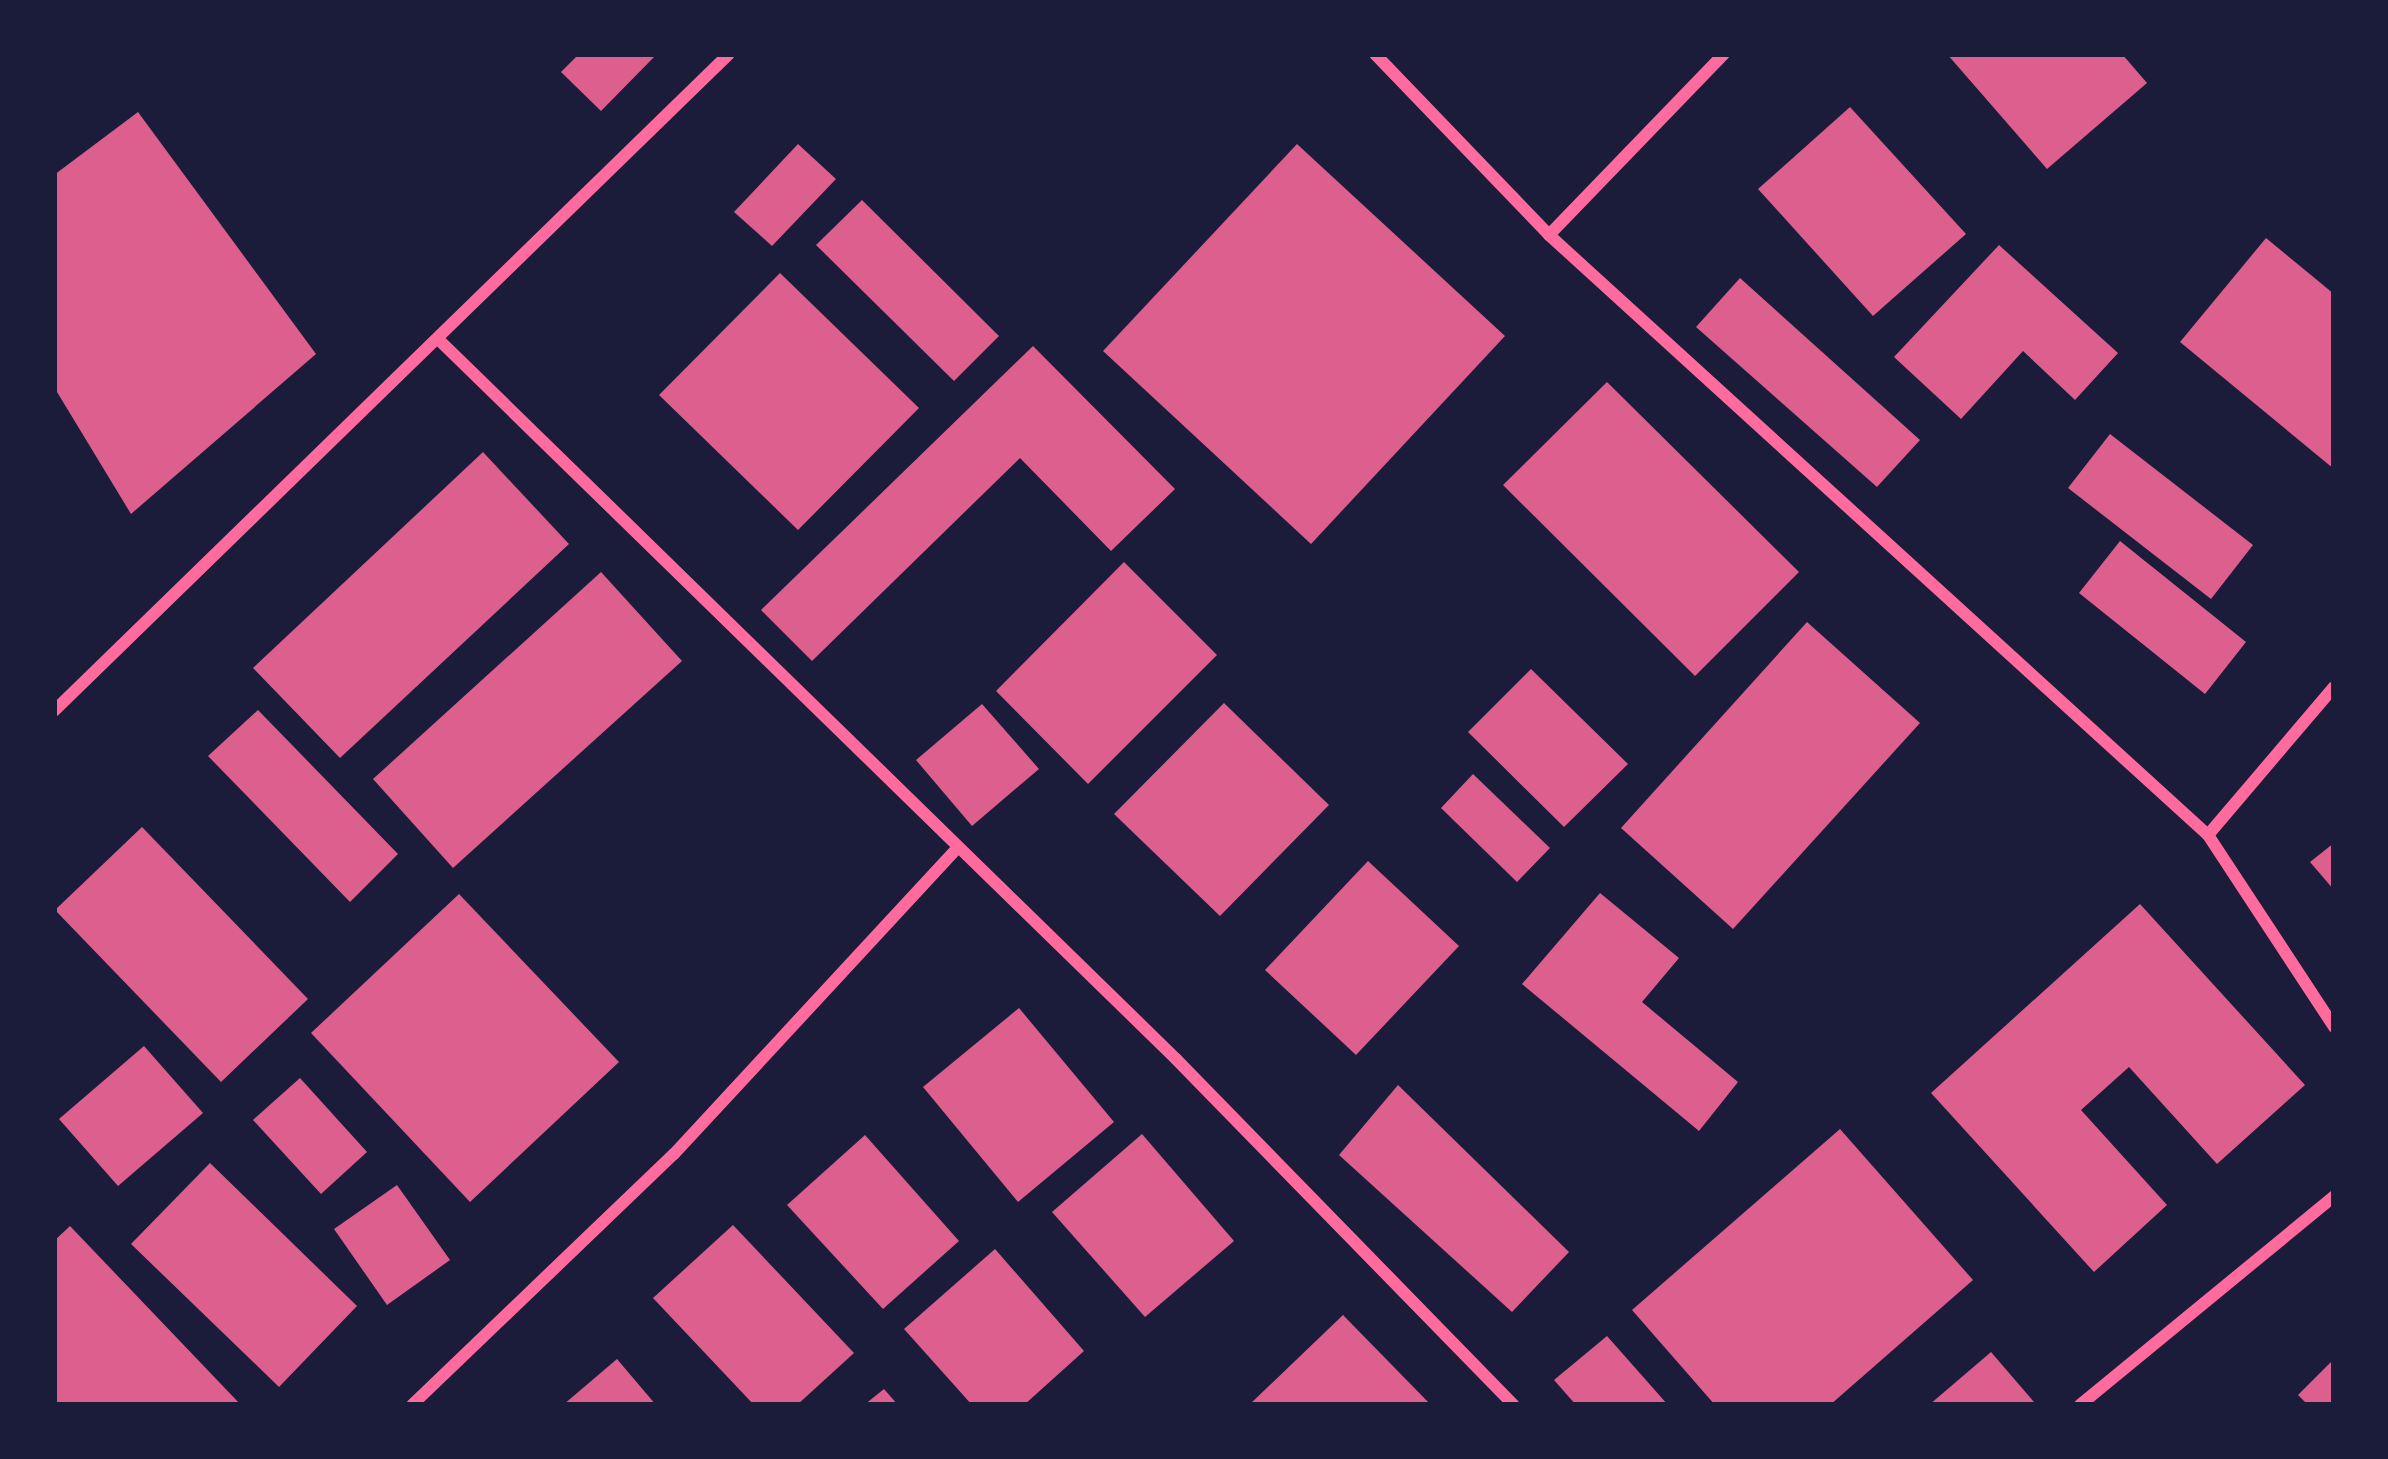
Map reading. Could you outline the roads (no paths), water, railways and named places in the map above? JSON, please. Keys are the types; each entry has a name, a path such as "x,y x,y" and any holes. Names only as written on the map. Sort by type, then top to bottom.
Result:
{"street":[{"path":"54,711 730,54"},
{"path":"1375,54 1549,235 2208,835 2334,1027"},
{"path":"1549,235 1724,54"},
{"path":"438,339 1176,1059 1514,1405"},
{"path":"2208,835 2334,687"},
{"path":"412,1405 674,1154 956,849"},
{"path":"2080,1405 2334,1196"}]}
